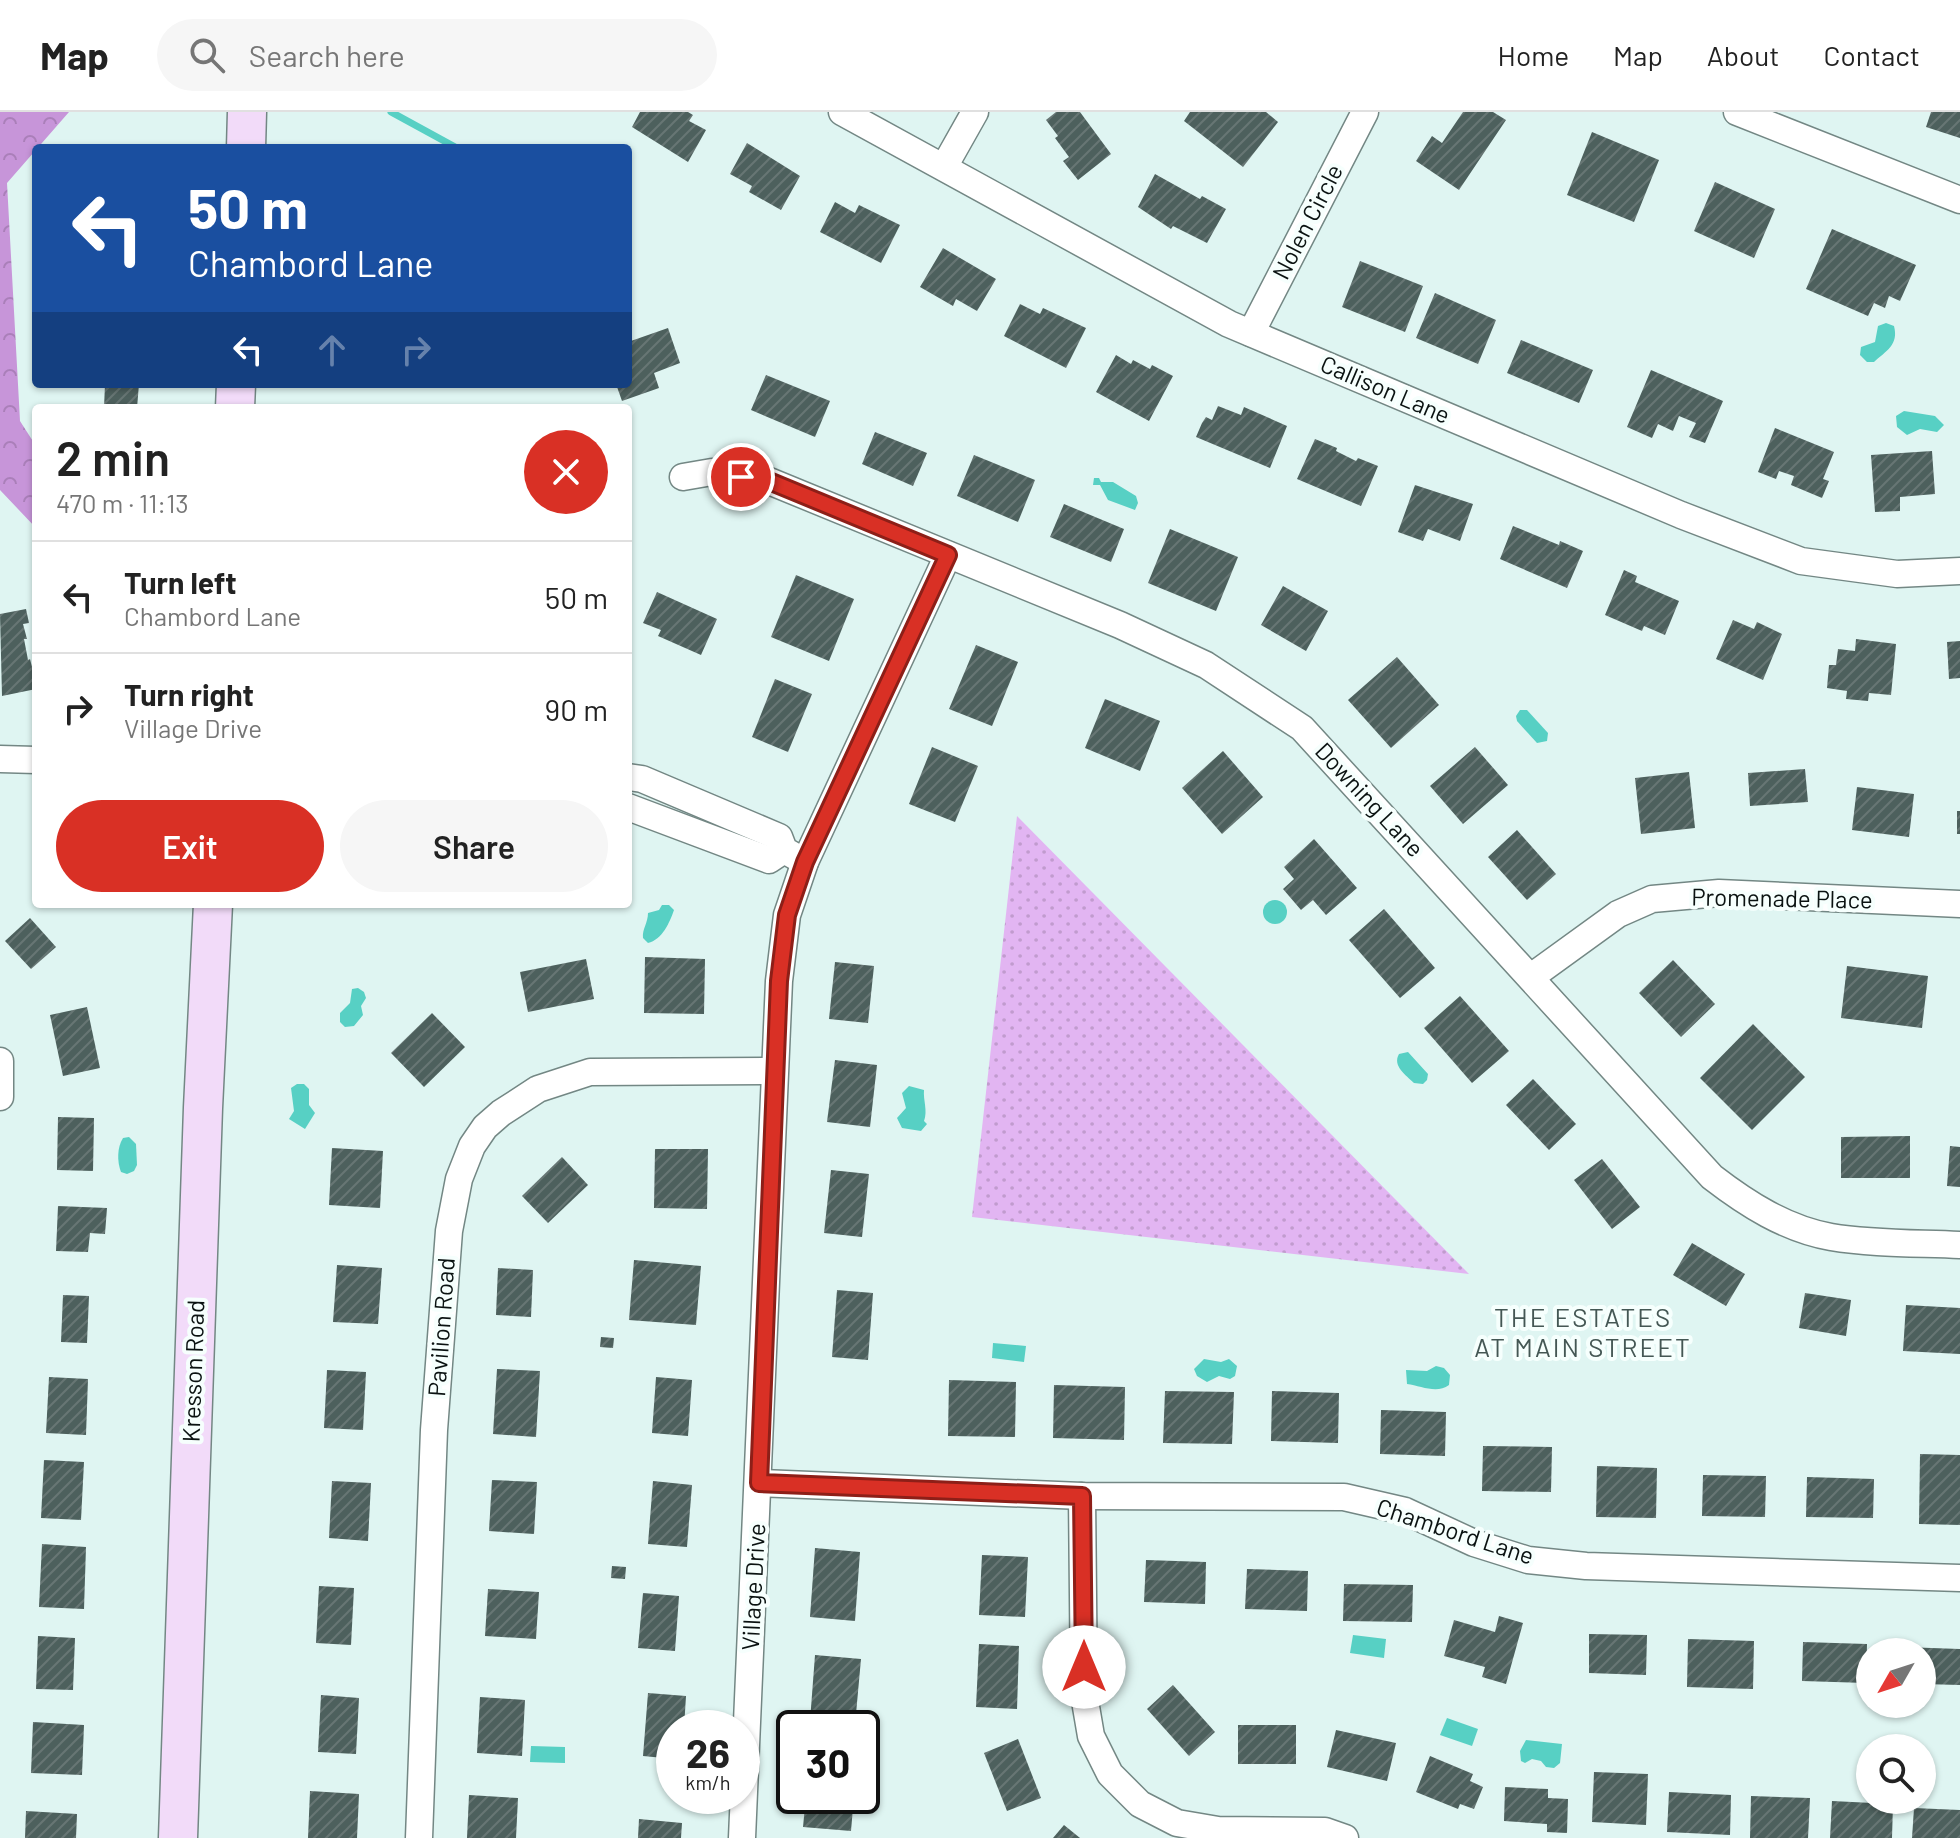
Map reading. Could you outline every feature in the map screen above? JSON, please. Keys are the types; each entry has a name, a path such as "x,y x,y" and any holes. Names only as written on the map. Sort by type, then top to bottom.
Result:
{"main road":[{"path":"246,144 247,112"},
{"name":"Kresson Road","path":"178,1838 213,908"}],"street":[{"name":"Callison Lane","path":"842,112 1229,324 1681,515 1801,561 1897,574 1960,571"},
{"path":"944,167 975,112"},
{"name":"Nolen Circle","path":"1251,333 1365,112"},
{"path":"1737,112 1960,200"},
{"name":"Downing Lane","path":"683,477 712,472 769,481 1120,625 1206,665 1302,728 1712,1177 1749,1205 1788,1224 1830,1237 1960,1245"},
{"name":"Village Drive","path":"742,1838 774,1071 779,981 795,856 948,555"},
{"path":"0,759 32,760"},
{"path":"632,778 642,779 779,837 795,856"},
{"path":"632,809 769,860 795,856"},
{"name":"Promenade Place","path":"1531,977 1618,914 1652,899 1719,893 1960,904"},
{"path":"0,1061 0,1097"},
{"name":"Pavilion Road","path":"419,1838 434,1430 449,1231 459,1179 472,1146 485,1127 501,1113 538,1089 590,1072 774,1071"},
{"name":"Chambord Lane","path":"759,1483 1082,1496 1344,1497 1405,1511 1474,1543 1528,1560 1586,1566 1960,1578"},
{"path":"1082,1496 1084,1695 1091,1736 1110,1774 1140,1804 1177,1823 1218,1830 1325,1831 1345,1838"}],"shaded area":[{"path":"1017,816 1469,1274 972,1217"}],"green space":[{"path":"0,112 69,112 41,144 32,144 32,154 7,183 20,421 32,440 32,524 0,490"}],"water":[{"path":"1886,323 1894,326 1893,343 1874,362 1867,362 1860,355 1861,347 1875,342 1878,326"},
{"path":"1904,411 1935,416 1944,425 1937,432 1920,429 1907,435 1897,427 1896,416"},
{"path":"1094,478 1099,478 1101,482 1113,482 1136,496 1138,503 1135,510 1108,500 1100,485 1093,485"},
{"path":"1520,710 1527,710 1548,733 1547,741 1537,743 1517,721"},
{"path":"1275,900 1284,903 1287,912 1284,921 1275,924 1266,921 1263,912 1266,903"},
{"path":"662,905 669,905 674,910 661,934 648,943 643,935 648,913 659,910"},
{"path":"358,988 366,998 361,1006 363,1015 354,1026 345,1027 340,1022 340,1013 350,1003 352,989"},
{"path":"1408,1052 1428,1074 1423,1084 1414,1083 1397,1062 1399,1054"},
{"path":"304,1084 309,1089 309,1105 315,1113 305,1129 289,1119 294,1111 291,1088"},
{"path":"909,1086 924,1090 924,1121 927,1124 921,1131 902,1128 897,1118 906,1108 902,1093"},
{"path":"129,1137 136,1144 137,1165 134,1171 127,1174 121,1172 118,1155 123,1138"},
{"path":"993,1343 1026,1346 1024,1362 992,1358"},
{"path":"1204,1359 1221,1362 1229,1359 1237,1366 1235,1376 1230,1379 1219,1376 1207,1382 1197,1376 1194,1369"},
{"path":"1436,1366 1444,1368 1450,1375 1449,1385 1434,1389 1407,1384 1406,1370 1427,1371"},
{"path":"1353,1635 1386,1639 1384,1658 1350,1653"},
{"path":"1447,1718 1478,1729 1472,1746 1440,1735"},
{"path":"1526,1740 1562,1744 1560,1763 1554,1768 1532,1759 1525,1763 1521,1761 1520,1751"},
{"path":"531,1746 565,1747 565,1763 530,1762"}],"building":[{"path":"640,112 688,112 693,115 689,121 706,130 688,162 632,127"},
{"path":"1056,112 1080,112 1111,154 1078,180 1063,161 1069,157 1046,120"},
{"path":"1190,112 1266,112 1278,122 1243,167 1184,121"},
{"path":"1463,112 1493,112 1506,120 1459,190 1416,161 1432,136 1442,143"},
{"path":"1931,112 1960,112 1960,138 1926,127"},
{"path":"1592,132 1659,160 1634,222 1567,195"},
{"path":"747,143 800,176 781,210 749,192 752,186 730,174"},
{"path":"1155,174 1200,199 1202,196 1226,209 1207,243 1173,226 1171,229 1138,207"},
{"path":"1715,182 1775,209 1754,258 1694,231"},
{"path":"835,202 855,213 859,205 900,225 881,263 820,232"},
{"path":"1832,229 1916,265 1900,301 1889,296 1885,308 1874,303 1868,316 1806,289"},
{"path":"943,248 996,279 977,311 956,299 953,306 920,287"},
{"path":"1360,261 1423,286 1405,332 1342,307"},
{"path":"1435,293 1496,320 1478,364 1416,338"},
{"path":"1020,304 1040,314 1043,308 1086,328 1066,368 1004,336"},
{"path":"668,328 680,363 654,373 659,388 622,401 617,388 632,388 632,341"},
{"path":"1521,340 1593,370 1579,403 1507,373"},
{"path":"1116,355 1131,364 1133,360 1150,369 1152,365 1173,376 1149,421 1096,392"},
{"path":"1651,370 1723,401 1705,443 1689,437 1696,423 1679,416 1673,431 1658,424 1652,438 1627,427"},
{"path":"766,375 830,401 815,437 751,410"},
{"path":"105,388 139,388 137,404 104,404"},
{"path":"1218,406 1241,415 1244,407 1287,426 1270,468 1196,437 1206,417 1212,420"},
{"path":"1775,428 1834,452 1823,479 1829,481 1822,498 1791,485 1794,476 1779,471 1776,479 1758,472"},
{"path":"875,432 927,453 913,486 862,464"},
{"path":"1315,439 1337,448 1336,451 1356,461 1358,458 1378,466 1361,506 1297,479"},
{"path":"1932,451 1935,494 1900,497 1900,511 1875,512 1871,455"},
{"path":"974,455 1035,480 1018,522 957,496"},
{"path":"1415,485 1473,504 1460,541 1428,529 1423,541 1398,532"},
{"path":"1064,504 1124,529 1111,562 1050,537"},
{"path":"1513,526 1559,545 1560,541 1583,551 1567,588 1500,559"},
{"path":"1170,529 1238,557 1216,611 1148,583"},
{"path":"1624,570 1637,576 1635,582 1679,601 1665,635 1644,626 1642,631 1605,615"},
{"path":"796,575 854,599 829,661 771,637"},
{"path":"1283,586 1328,611 1306,651 1261,625"},
{"path":"657,592 717,619 701,655 658,636 661,630 643,623"},
{"path":"26,609 29,623 23,624 27,639 24,639 32,667 32,690 2,696 0,614"},
{"path":"1733,620 1754,629 1757,622 1782,634 1763,680 1716,659"},
{"path":"1856,639 1896,644 1891,695 1869,693 1868,701 1846,699 1847,691 1827,688 1829,665 1836,665 1838,649 1855,651"},
{"path":"1960,641 1960,678 1949,679 1947,642"},
{"path":"976,645 1018,662 992,726 949,709"},
{"path":"1397,657 1439,705 1391,748 1348,700"},
{"path":"775,679 812,694 788,752 752,737"},
{"path":"1105,699 1160,721 1140,771 1085,748"},
{"path":"932,747 978,766 955,822 909,804"},
{"path":"1475,747 1508,785 1463,824 1430,786"},
{"path":"1223,751 1263,797 1222,834 1182,788"},
{"path":"1805,769 1808,802 1750,806 1748,773"},
{"path":"1689,772 1695,828 1641,834 1635,778"},
{"path":"1857,787 1914,794 1909,837 1852,830"},
{"path":"1957,811 1960,811 1960,834 1957,834"},
{"path":"1517,830 1556,874 1527,900 1488,857"},
{"path":"1314,839 1357,888 1326,915 1313,900 1301,910 1283,889 1294,879 1284,867"},
{"path":"1384,909 1435,968 1400,998 1349,940"},
{"path":"30,918 56,947 31,969 5,941"},
{"path":"645,957 705,959 704,1014 644,1013"},
{"path":"586,959 594,999 528,1012 520,972"},
{"path":"1673,960 1715,1004 1681,1037 1639,993"},
{"path":"835,962 874,966 868,1023 829,1019"},
{"path":"1847,966 1928,976 1922,1028 1841,1018"},
{"path":"1460,996 1509,1051 1472,1083 1424,1028"},
{"path":"87,1007 100,1068 63,1076 50,1015"},
{"path":"432,1013 465,1047 424,1087 391,1053"},
{"path":"1753,1024 1805,1077 1752,1130 1700,1078"},
{"path":"835,1060 877,1065 870,1127 827,1122"},
{"path":"1533,1079 1576,1124 1549,1150 1506,1105"},
{"path":"58,1117 94,1118 93,1171 57,1170"},
{"path":"1910,1136 1910,1178 1841,1178 1841,1137"},
{"path":"1950,1146 1960,1147 1960,1187 1947,1186"},
{"path":"332,1148 383,1151 380,1208 329,1205"},
{"path":"655,1149 708,1149 707,1209 654,1208"},
{"path":"562,1157 588,1185 548,1223 522,1196"},
{"path":"1602,1159 1640,1207 1612,1229 1574,1180"},
{"path":"831,1170 869,1174 862,1237 824,1233"},
{"path":"58,1206 107,1208 105,1234 90,1233 88,1252 56,1251"},
{"path":"1692,1243 1745,1274 1726,1306 1673,1275"},
{"path":"634,1260 701,1266 696,1325 629,1320"},
{"path":"337,1265 382,1268 378,1324 333,1322"},
{"path":"498,1268 533,1270 531,1317 496,1315"},
{"path":"837,1290 873,1293 868,1360 832,1357"},
{"path":"1805,1293 1851,1300 1846,1336 1799,1328"},
{"path":"63,1295 89,1296 87,1343 61,1342"},
{"path":"1906,1305 1960,1308 1960,1354 1903,1351"},
{"path":"601,1337 614,1338 613,1348 600,1347"},
{"path":"497,1369 540,1371 536,1437 493,1434"},
{"path":"327,1370 366,1372 363,1430 324,1428"},
{"path":"49,1377 88,1379 86,1435 46,1433"},
{"path":"656,1377 692,1380 688,1436 652,1433"},
{"path":"949,1380 1016,1382 1015,1437 948,1436"},
{"path":"1054,1385 1125,1387 1124,1440 1053,1438"},
{"path":"1165,1391 1234,1392 1232,1444 1163,1443"},
{"path":"1272,1391 1339,1393 1338,1443 1271,1441"},
{"path":"1381,1410 1446,1412 1445,1456 1380,1454"},
{"path":"1483,1446 1552,1447 1551,1492 1482,1491"},
{"path":"1920,1454 1960,1455 1960,1525 1919,1524"},
{"path":"44,1460 84,1462 81,1520 41,1518"},
{"path":"1597,1466 1657,1468 1656,1518 1596,1517"},
{"path":"1703,1475 1766,1476 1765,1517 1702,1516"},
{"path":"1807,1477 1874,1479 1873,1518 1806,1517"},
{"path":"492,1480 537,1482 534,1534 489,1531"},
{"path":"332,1481 371,1483 368,1541 329,1538"},
{"path":"653,1481 692,1485 687,1547 648,1544"},
{"path":"42,1544 86,1547 84,1609 39,1607"},
{"path":"815,1548 860,1552 855,1621 810,1617"},
{"path":"982,1555 1028,1557 1025,1617 979,1615"},
{"path":"1146,1560 1206,1562 1205,1604 1144,1602"},
{"path":"612,1566 626,1567 625,1579 611,1578"},
{"path":"1247,1569 1308,1571 1307,1611 1245,1609"},
{"path":"1344,1584 1413,1585 1412,1622 1343,1621"},
{"path":"319,1586 354,1588 351,1645 316,1643"},
{"path":"488,1589 539,1592 536,1639 485,1636"},
{"path":"643,1593 679,1596 675,1651 638,1648"},
{"path":"1499,1616 1523,1623 1506,1684 1482,1677 1485,1667 1444,1656 1454,1620 1495,1632"},
{"path":"1589,1634 1647,1635 1646,1675 1589,1673"},
{"path":"38,1636 75,1638 73,1690 36,1689"},
{"path":"1688,1639 1754,1641 1753,1689 1687,1687"},
{"path":"1803,1642 1856,1644 1856,1683 1802,1681"},
{"path":"979,1644 1019,1646 1017,1709 976,1707"},
{"path":"1936,1648 1960,1649 1960,1685 1936,1684"},
{"path":"815,1655 861,1659 856,1710 811,1710"},
{"path":"1173,1685 1215,1732 1189,1756 1147,1709"},
{"path":"648,1693 686,1696 685,1710 656,1710 656,1757 643,1756"},
{"path":"321,1695 359,1698 356,1754 318,1752"},
{"path":"480,1697 525,1700 522,1756 477,1753"},
{"path":"33,1722 84,1725 82,1775 31,1773"},
{"path":"1238,1725 1296,1725 1296,1764 1238,1764"},
{"path":"1336,1730 1396,1743 1387,1781 1327,1767"},
{"path":"1018,1739 1041,1798 1007,1811 984,1753"},
{"path":"1430,1756 1473,1774 1470,1781 1483,1787 1474,1809 1460,1804 1458,1809 1416,1792"},
{"path":"1594,1772 1648,1774 1646,1825 1592,1822"},
{"path":"1505,1787 1548,1789 1548,1798 1568,1799 1567,1833 1547,1832 1547,1824 1504,1821"},
{"path":"310,1791 359,1794 357,1838 308,1838"},
{"path":"1669,1792 1731,1795 1730,1835 1667,1832"},
{"path":"469,1795 518,1798 516,1838 467,1838"},
{"path":"1751,1796 1810,1798 1808,1838 1750,1838"},
{"path":"1832,1801 1856,1802 1856,1814 1893,1814 1892,1838 1830,1838"},
{"path":"1936,1809 1960,1810 1960,1838 1912,1838 1914,1814 1936,1814"},
{"path":"26,1811 77,1814 76,1838 25,1838"},
{"path":"804,1814 852,1814 851,1831 803,1827"},
{"path":"639,1819 682,1823 681,1838 638,1838"},
{"path":"1064,1825 1080,1838 1053,1838"}],"waterway":[{"path":"391,112 450,144"}],"district":[{"name":"THE ESTATES AT MAIN STREET","path":"1583,1333"}],"route":[{"path":"741,477 769,481 948,555 805,862 787,915 779,981 774,1071 759,1483 1082,1496 1084,1667"}]}
